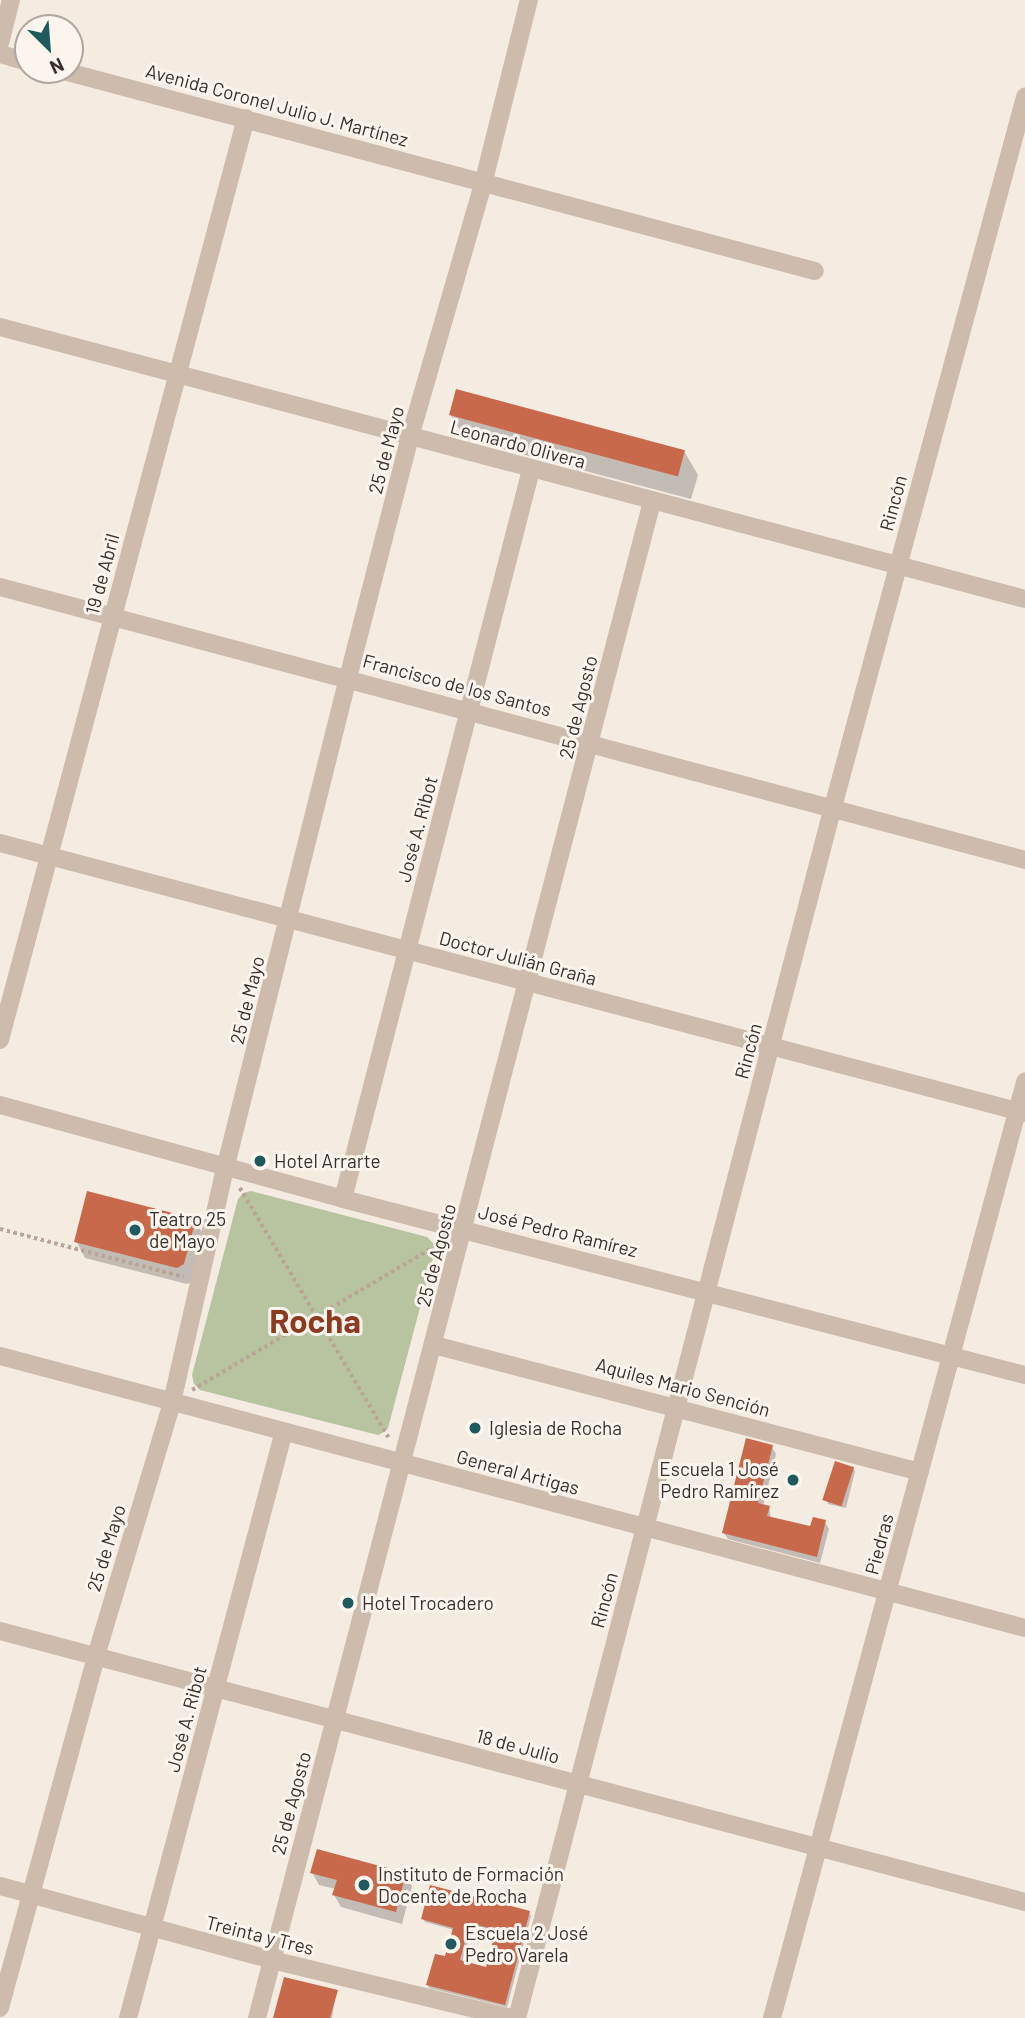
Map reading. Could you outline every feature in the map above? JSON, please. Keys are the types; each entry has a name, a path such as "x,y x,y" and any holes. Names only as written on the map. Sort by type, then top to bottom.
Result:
{"street":[{"path":"0,43 11,0"},
{"name":"25 de Mayo","path":"0,2008 96,1656 172,1402 226,1165 348,678 410,437 484,180 529,0"},
{"name":"Avenida Coronel Julio J. Martínez","path":"84,76 484,180 815,271"},
{"name":"Rincón","path":"514,2018 678,1408 833,807 1025,97"},
{"name":"19 de Abril","path":"0,1040 246,118"},
{"name":"Leonardo Olivera","path":"0,327 1025,599"},
{"name":"José A. Ribot","path":"343,1199 531,470"},
{"name":"25 de Agosto","path":"257,2018 404,1463 652,502"},
{"name":"Francisco de los Santos","path":"0,587 1025,860"},
{"name":"Doctor Julián Graña","path":"0,843 1021,1112"},
{"name":"Piedras","path":"772,2018 952,1355 1021,1112 1025,1082"},
{"name":"José Pedro Ramírez","path":"0,1105 343,1199 465,1228 1025,1375"},
{"name":"Aquiles Mario Sención","path":"434,1345 920,1472"},
{"name":"General Artigas","path":"0,1356 1025,1628"},
{"name":"José A. Ribot","path":"128,2018 284,1431"},
{"name":"18 de Julio","path":"0,1631 1025,1902"},
{"name":"Treinta y Tres","path":"0,1886 272,1960 514,2018"}],"path":[{"path":"226,1165 404,1463"},
{"path":"172,1402 465,1228"},
{"path":"0,1230 199,1281"}],"green space":[{"path":"251,1191 427,1237 433,1243 435,1251 388,1428 384,1432 378,1435 200,1390 194,1384 192,1375 238,1199 243,1193"}],"building":[{"path":"456,389 685,450 678,476 449,415"},
{"name":"Teatro 25 de Mayo","path":"87,1191 196,1219 184,1264 177,1268 74,1242"},
{"path":"746,1438 773,1445 758,1503 770,1506 767,1516 810,1526 813,1517 826,1520 817,1557 722,1533"},
{"path":"835,1461 854,1467 841,1506 822,1500"},
{"path":"317,1849 406,1873 396,1912 332,1895 337,1880 310,1873"},
{"path":"430,1885 530,1911 505,2005 426,1985 435,1954 445,1956 453,1928 421,1919","holes":["470,1923 496,1930 486,1967 460,1960"]},
{"path":"284,1977 338,1990 330,2018 273,2018"}],"place":[{"name":"Hotel Arrarte","path":"260,1161"},
{"name":"Teatro 25 de Mayo","path":"135,1230"},
{"name":"Iglesia de Rocha","path":"475,1428"},
{"name":"Escuela 1 José Pedro Ramírez","path":"793,1480"},
{"name":"Hotel Trocadero","path":"348,1603"},
{"name":"Instituto de Formación Docente de Rocha","path":"364,1885"},
{"name":"Escuela 2 José Pedro Varela","path":"451,1944"}],"district":[{"name":"Rocha","path":"315,1321"}]}
